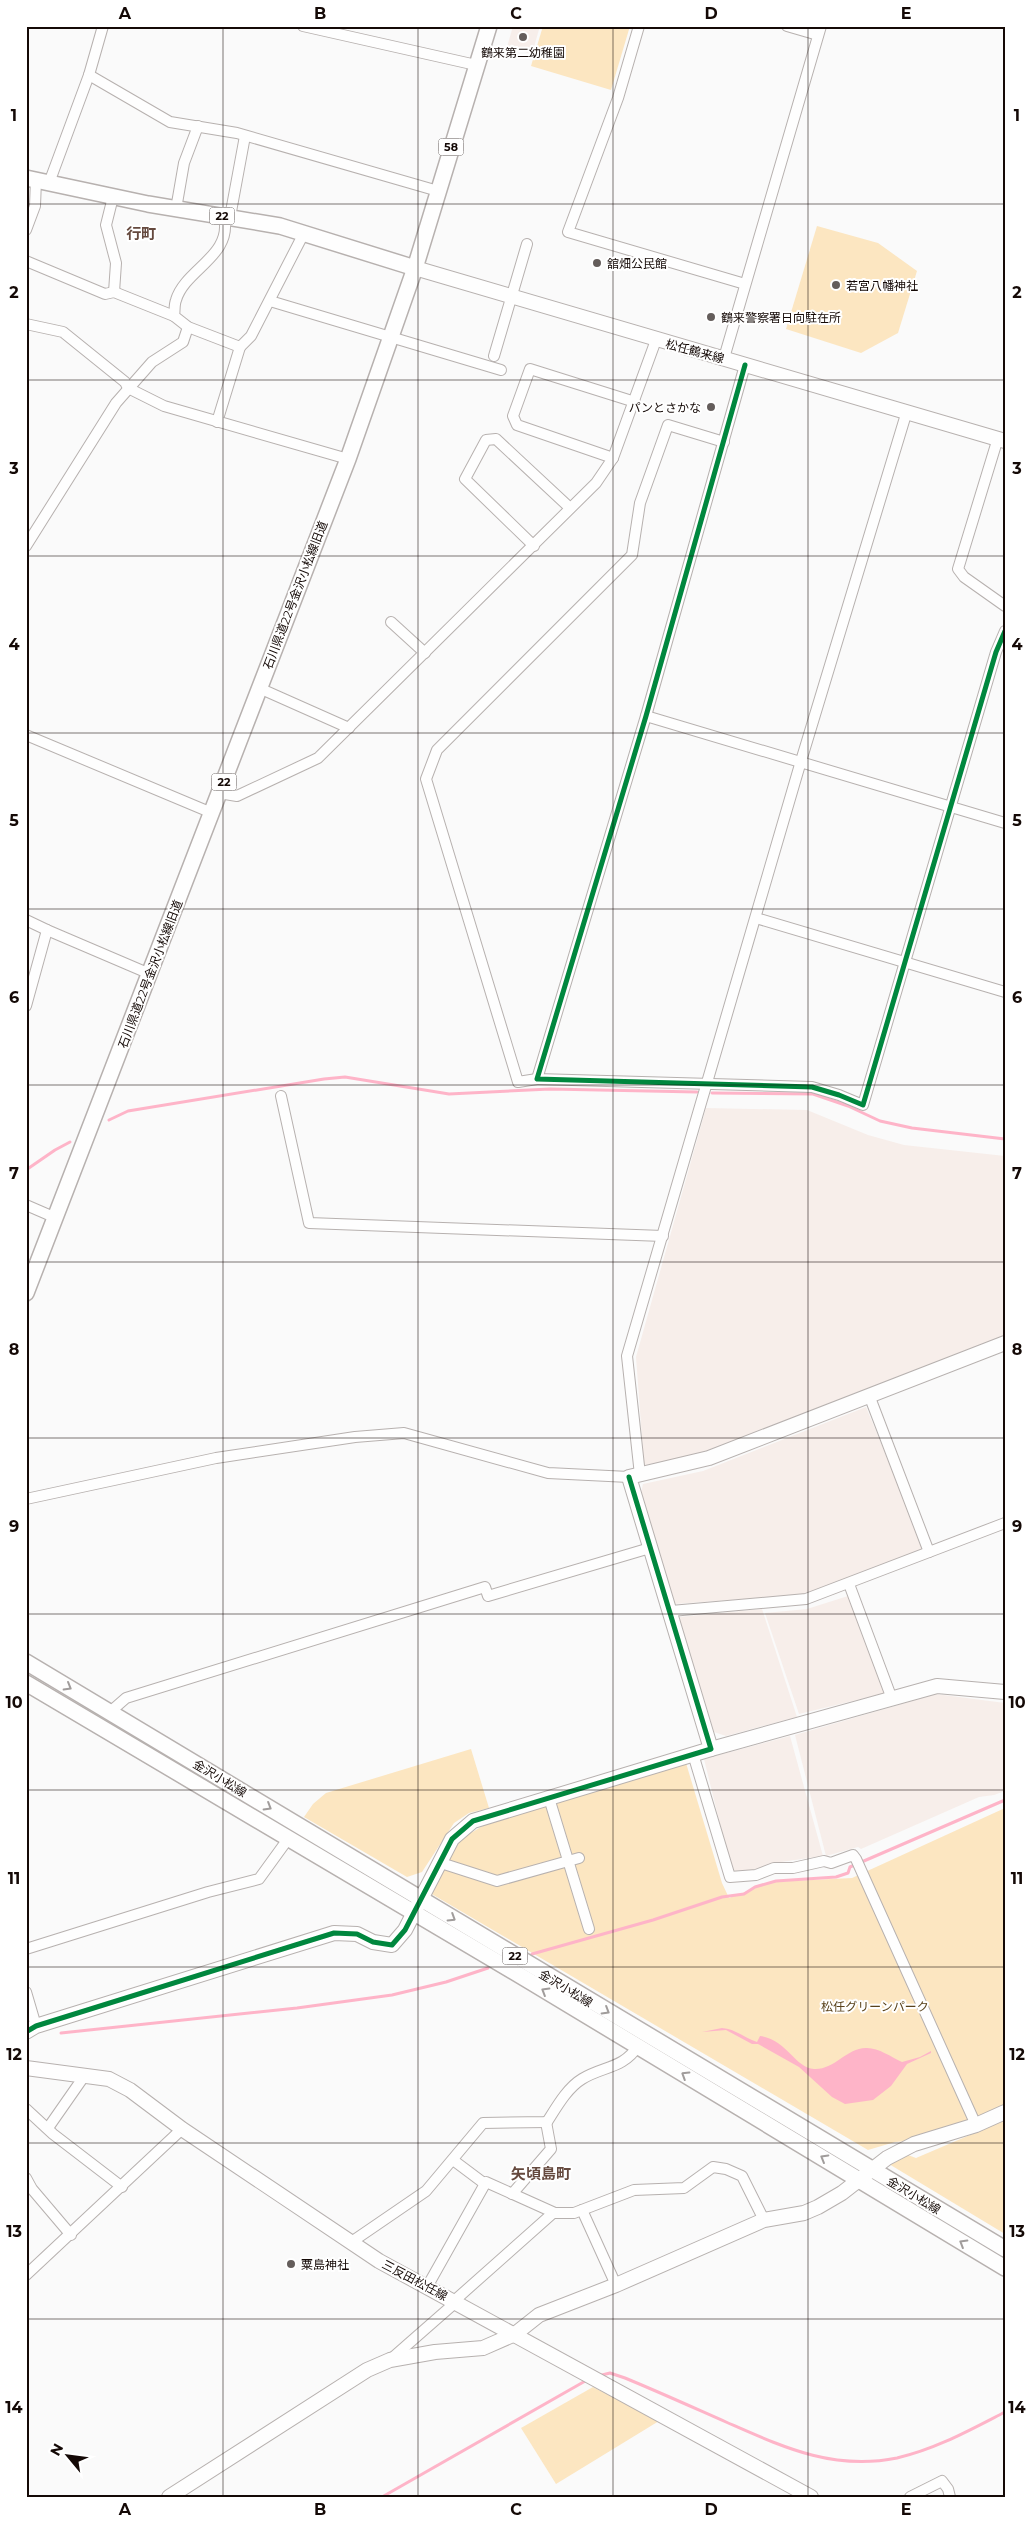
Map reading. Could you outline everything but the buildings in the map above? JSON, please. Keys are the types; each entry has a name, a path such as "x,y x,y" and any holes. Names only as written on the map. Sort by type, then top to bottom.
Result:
{"main road":[{"name":"58","path":"415,268 489,26"},
{"name":"22","path":"37,180 176,209 280,226 415,268"},
{"name":"石川県道22号金沢小松線旧道","path":"26,1293 348,460 415,268"},
{"name":"金沢小松線","path":"26,1662 421,1898 865,2175 1005,2268"},
{"name":"金沢小松線","path":"26,1683 638,2046 865,2175 1005,2249"}],"street":[{"path":"26,230 35,206 37,180 89,75 103,26"},
{"path":"303,26 476,64"},
{"path":"639,26 618,98 568,232 745,284"},
{"path":"724,358 819,31 787,26"},
{"path":"89,75 170,122 245,136 438,191"},
{"path":"176,209 184,163 198,126"},
{"path":"174,316 175,301 179,292 216,251 227,230 227,217 245,136"},
{"path":"113,197 106,225 116,263 114,292"},
{"path":"216,422 240,346 251,336 304,233"},
{"path":"494,356 528,244"},
{"path":"26,261 105,294 114,292 174,316 188,327 240,346"},
{"name":"松任鶴来線","path":"415,268 1001,440"},
{"path":"270,301 501,370"},
{"path":"26,324 63,332 126,382 128,388 164,406 348,460"},
{"path":"26,546 116,403 152,362 183,342 188,327"},
{"path":"220,793 237,796 318,758 596,484 613,458 656,340"},
{"path":"537,1079 646,716 745,365"},
{"path":"613,458 517,425 513,416 530,369 635,402"},
{"path":"711,1749 671,1611 650,1548 634,1476 627,1356 709,1083 801,761 907,411"},
{"path":"724,442 668,425 640,503 632,555 437,750 426,780 518,1082 537,1079 812,1087 839,1095 862,1105 950,807 1000,653 1005,632"},
{"path":"534,546 465,480 486,440 496,439 570,508"},
{"path":"1001,440 958,569 964,578 1005,606"},
{"path":"391,622 425,653"},
{"path":"259,688 349,728"},
{"path":"646,716 1005,823"},
{"path":"26,735 212,813"},
{"path":"756,918 905,964 1005,992"},
{"path":"26,920 150,974"},
{"path":"26,1006 47,930"},
{"path":"281,1096 309,1223 662,1236"},
{"path":"26,1204 56,1218"},
{"path":"26,1499 216,1458 355,1437 404,1433 548,1473 634,1476 709,1458 1005,1343"},
{"path":"869,1395 929,1552"},
{"path":"671,1611 806,1599 1005,1523"},
{"path":"110,1712 126,1698 485,1587 488,1596 650,1548"},
{"path":"849,1584 892,1699"},
{"path":"26,1992 31,2029 334,1933 357,1934 373,1942 392,1944 405,1930 452,1839 473,1821 693,1754 938,1686 1005,1692"},
{"path":"693,1754 730,1877 756,1874 774,1868 793,1868 824,1862 831,1863 853,1855 857,1860 976,2125"},
{"path":"549,1798 589,1929"},
{"path":"26,1949 208,1892 259,1879 288,1839"},
{"path":"441,1863 497,1881 579,1858"},
{"path":"350,2243 426,2191 483,2123 546,2122 581,2080 630,2058 638,2046"},
{"name":"三反田松任線","path":"26,2068 109,2079 130,2090 182,2129 350,2243 811,2497"},
{"path":"48,2128 85,2075"},
{"path":"26,2109 122,2187"},
{"path":"169,2497 367,2370 390,2360 435,2352 484,2348 515,2334 539,2315 616,2285 764,2220 804,2213 818,2207 842,2193 887,2158 914,2144 976,2125 1005,2112"},
{"path":"512,2194 551,2148 546,2122"},
{"path":"26,2275 71,2235 182,2129"},
{"path":"453,2160 485,2184 486,2182 553,2213 574,2213 634,2190 684,2188 713,2167 726,2169 742,2176 764,2220"},
{"path":"26,2178 32,2189 71,2235"},
{"path":"427,2287 485,2184"},
{"path":"582,2210 616,2285"},
{"path":"390,2360 553,2213"},
{"path":"910,2497 942,2481 948,2489 950,2497"}],"shaded area":[{"name":"鶴来第二幼稚園","path":"513,26 540,26 532,54 507,47"},
{"path":"706,1108 807,1110 868,1135 904,1145 1005,1156 1005,1337 695,1457 644,1465 636,1357"},
{"path":"866,1407 924,1546 921,1551 803,1595 675,1604 641,1493 643,1484 703,1471"},
{"path":"848,1596 886,1693 799,1714 765,1613 807,1609"},
{"path":"762,1609 797,1717 726,1736 714,1732 679,1617"},
{"path":"936,1694 1005,1703 1005,1791 979,1797 861,1849 858,1847 826,1856 795,1735"},
{"path":"790,1736 823,1856 781,1862 739,1874 731,1869 704,1759"},
{"path":"722,2028 732,2030 757,2042 760,2036 769,2039 784,2048 801,2064 814,2069 828,2066 853,2051 867,2048 876,2049 902,2062 920,2057 931,2051 931,2053 907,2064 891,2086 873,2100 845,2104 832,2097 799,2067 758,2044 752,2044 726,2030 702,2032"}],"green space":[{"path":"543,26 630,26 611,90 531,66"},
{"path":"817,226 878,243 917,271 898,333 861,353 786,329"},
{"path":"471,1749 489,1808 469,1813 454,1823 422,1872 407,1877 304,1817 313,1804 326,1793"},
{"name":"松任グリーンパーク","path":"686,1763 722,1883 729,1898 771,1882 852,1878 1005,1808 1005,2106 922,2140 895,2142 868,2150 430,1893 459,1840 486,1824"},
{"path":"1005,2120 1005,2234 884,2161 908,2155 916,2158"},
{"path":"593,2387 659,2421 556,2484 521,2428"}],"waterway":[{"path":"109,1120 128,1111 345,1077 449,1094 550,1089 697,1092"},
{"path":"712,1093 813,1094 848,1106 880,1121 912,1128 1005,1139"},
{"path":"26,1170 70,1142"},
{"path":"532,1954 653,1920 722,1897 744,1894 755,1887 776,1881 836,1877 848,1873 850,1867 1005,1800"},
{"path":"61,2033 297,2008 392,1995 446,1982 488,1968"},
{"path":"598,2376 610,2373 625,2378 788,2448 830,2459 851,2461 897,2458 925,2450 1005,2412"},
{"path":"382,2497 587,2380"}],"cycle path":[{"path":"745,365 646,716 537,1079 812,1087 863,1105 996,652 1005,631"},
{"path":"26,2032 36,2026 334,1933 357,1934 373,1942 392,1945 405,1930 452,1839 473,1821 711,1749 629,1477"}],"place":[{"name":"鶴来第二幼稚園","path":"523,37"},
{"name":"舘畑公民館","path":"597,263"},
{"name":"若宮八幡神社","path":"836,285"},
{"name":"鶴来警察署日向駐在所","path":"711,317"},
{"name":"パンとさかな","path":"711,407"},
{"name":"粟島神社","path":"291,2264"}],"district":[{"name":"行町","path":"141,233"},
{"name":"矢頃島町","path":"541,2173"}]}
